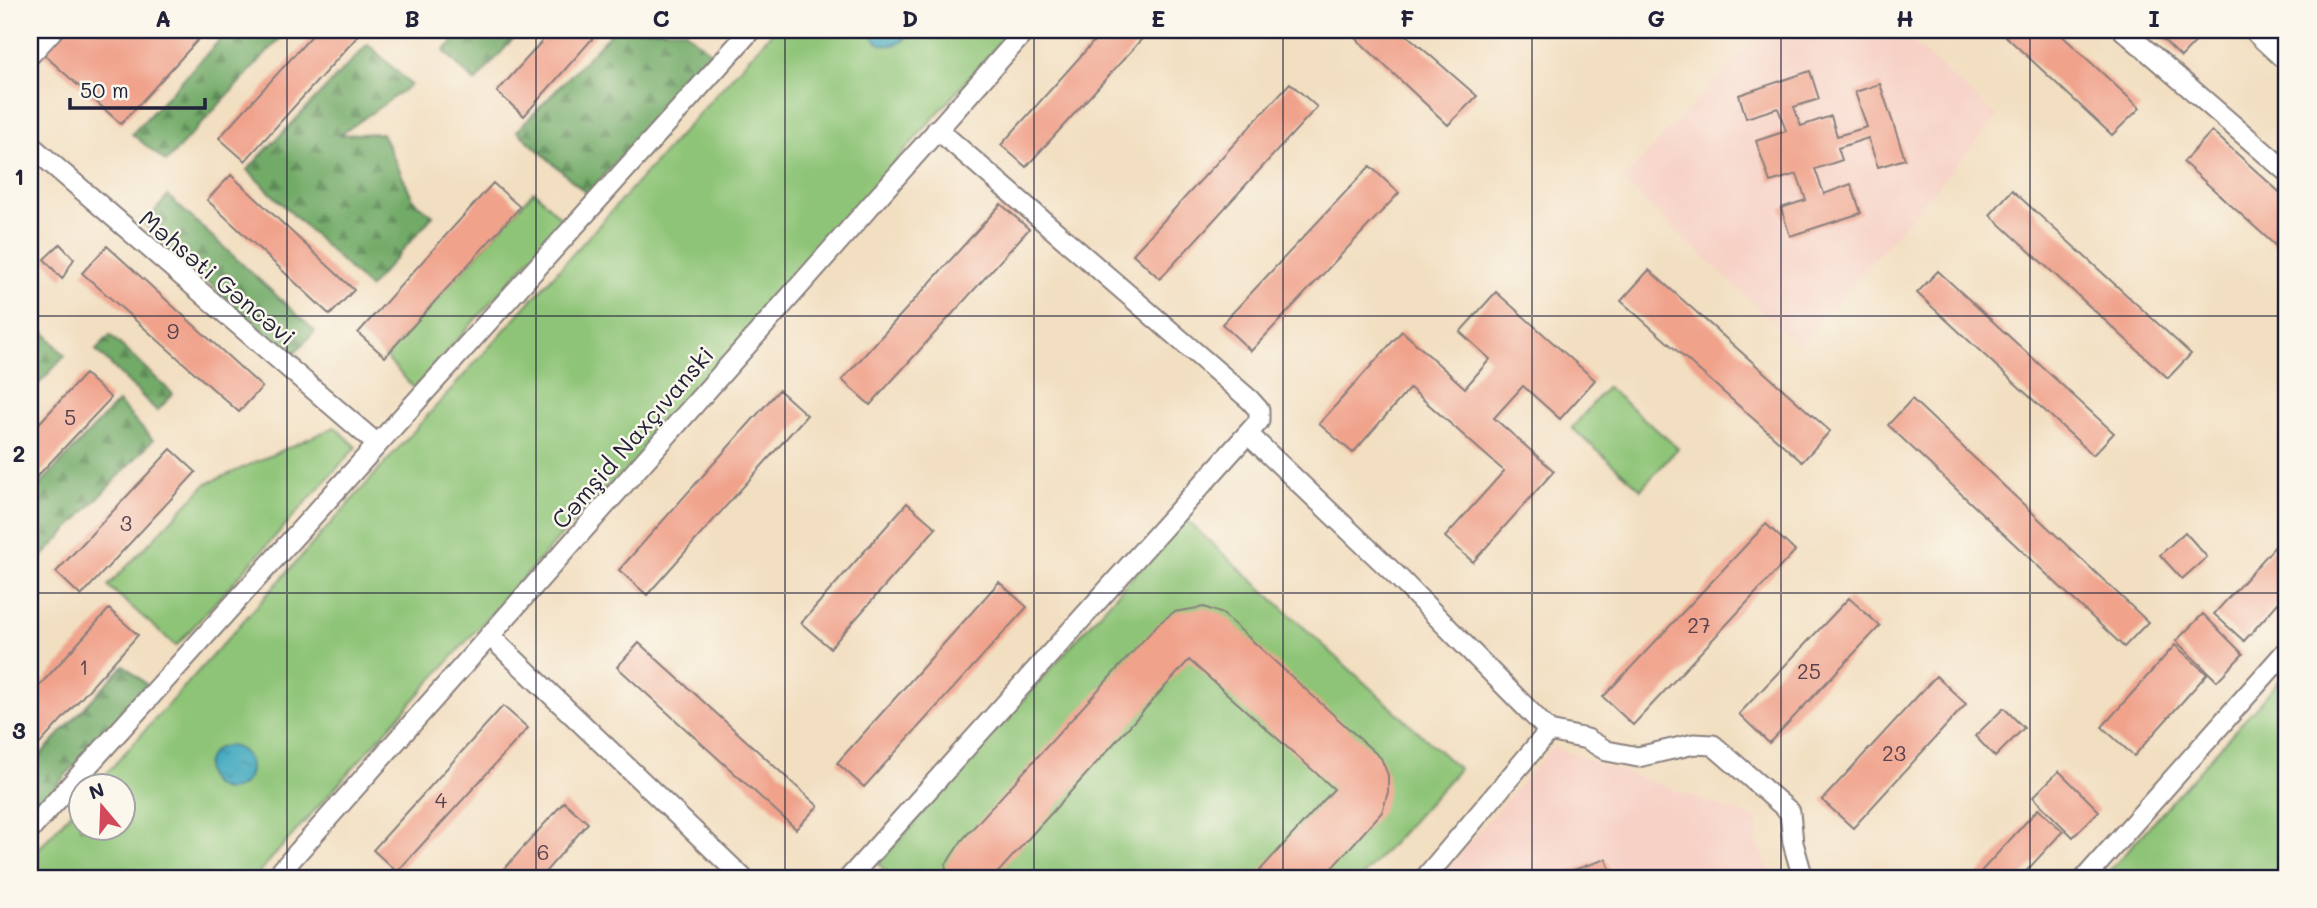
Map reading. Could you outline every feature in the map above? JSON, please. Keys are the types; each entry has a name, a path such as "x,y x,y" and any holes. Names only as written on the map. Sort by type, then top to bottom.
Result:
{"main road":[{"path":"2262,30 2287,53"}],"street":[{"path":"30,55 53,30"},
{"path":"30,830 751,30"},
{"name":"Cəmşid Naxçıvanski","path":"275,878 1027,30"},
{"path":"2123,30 2287,172"},
{"path":"856,876 1259,421 1259,410 1250,400 937,129"},
{"name":"Məhsəti Gəncəvi","path":"30,145 377,444"},
{"path":"1248,434 1398,577 1549,731 1587,738 1607,751 1638,757 1694,744 1713,745 1790,812 1793,843 1803,878"},
{"path":"490,636 743,878"},
{"path":"2085,878 2287,650"},
{"path":"1425,878 1549,731"}],"shaded area":[{"path":"1762,30 1898,30 1998,117 1799,346 1622,180"},
{"path":"1553,747 1759,820 1757,846 1774,878 1438,878"}],"green space":[{"path":"229,30 288,30 166,162 132,134"},
{"path":"464,30 521,30 475,82 444,51"},
{"path":"614,30 684,30 713,54 587,194 517,131"},
{"path":"774,30 1011,30 900,156 632,474 602,490 254,878 30,878 30,859 66,818 66,842 136,842 136,772 108,772"},
{"path":"368,44 411,85 340,135 382,133 414,201 433,216 369,288 247,170"},
{"path":"534,191 564,221 414,388 385,357"},
{"path":"168,196 315,331 291,357 144,224"},
{"path":"33,319 65,356 30,393 30,322"},
{"path":"110,335 173,394 157,411 96,350"},
{"path":"1607,387 1678,448 1641,489 1572,428"},
{"path":"118,402 153,440 40,559 30,550 30,495"},
{"path":"335,427 356,447 176,646 108,586 206,484"},
{"path":"1184,518 1459,769 1361,878 894,878 878,864"},
{"path":"124,665 147,685 30,815 30,766"},
{"path":"2287,672 2287,878 2103,878"}],"water":[{"path":"870,30 911,30 902,41 884,45 873,37"},
{"path":"228,746 244,752 250,768 244,784 228,790 212,784 206,768 212,752"}],"building":[{"path":"64,30 207,30 121,124 42,53"},
{"path":"317,30 351,30 358,36 245,161 219,138"},
{"path":"552,30 600,30 524,116 497,92"},
{"path":"1104,30 1150,30 1026,167 1001,145"},
{"path":"1347,30 1401,30 1477,96 1448,125"},
{"path":"1999,30 2056,30 2140,108 2112,135"},
{"path":"2153,30 2207,30 2181,57"},
{"path":"1810,71 1819,99 1794,107 1801,126 1831,116 1837,136 1867,127 1855,92 1880,84 1905,159 1878,167 1868,138 1838,148 1842,160 1815,169 1824,194 1851,184 1861,213 1790,236 1781,208 1806,200 1797,174 1770,182 1756,141 1786,131 1778,108 1746,118 1739,95"},
{"path":"1290,83 1317,107 1160,279 1133,254"},
{"path":"2212,131 2287,199 2287,256 2183,162"},
{"path":"1370,166 1399,193 1251,351 1222,324"},
{"path":"231,175 354,290 330,315 207,200"},
{"path":"493,183 520,207 385,357 358,333"},
{"path":"2012,190 2191,354 2168,378 1990,215"},
{"path":"1001,204 1029,229 870,405 842,380"},
{"path":"60,244 74,259 62,279 44,259"},
{"path":"107,246 262,387 239,412 82,273"},
{"path":"1649,270 1830,431 1802,462 1621,301"},
{"path":"1938,271 2114,433 2093,455 1917,293"},
{"path":"1496,292 1595,380 1560,419 1523,386 1494,418 1554,471 1473,562 1445,537 1504,471 1410,388 1353,453 1319,424 1402,331 1465,388 1490,359 1460,332"},
{"path":"85,374 111,398 30,484 30,433"},
{"path":"779,390 807,415 647,595 619,570"},
{"path":"1912,399 2148,622 2124,647 1888,425"},
{"path":"171,449 196,472 81,596 56,572"},
{"path":"907,503 936,528 830,648 801,623"},
{"path":"1766,524 1795,551 1633,725 1603,697"},
{"path":"2185,532 2207,557 2182,579 2160,555"},
{"path":"2287,533 2287,593 2244,641 2214,614"},
{"path":"999,582 1027,607 864,787 837,763"},
{"path":"1849,598 1880,626 1769,743 1739,714"},
{"path":"1204,607 1223,614 1381,758 1388,775 1388,792 1382,812 1323,878 1253,878 1334,789 1189,660 993,878 945,878 946,864 962,840 1158,624 1174,612"},
{"path":"109,609 138,635 30,755 30,696"},
{"path":"2203,614 2243,654 2217,681 2176,641"},
{"path":"639,643 818,806 796,829 617,667"},
{"path":"2175,645 2207,674 2134,756 2102,727"},
{"path":"1936,676 1966,704 1853,828 1822,800"},
{"path":"503,706 528,728 397,872 373,850"},
{"path":"2004,708 2024,728 1995,757 1975,736"},
{"path":"2059,771 2099,811 2073,837 2033,797"},
{"path":"564,802 588,823 540,878 496,878"},
{"path":"2038,809 2063,831 2020,878 1975,878"},
{"path":"1606,859 1613,878 1550,878"}]}
